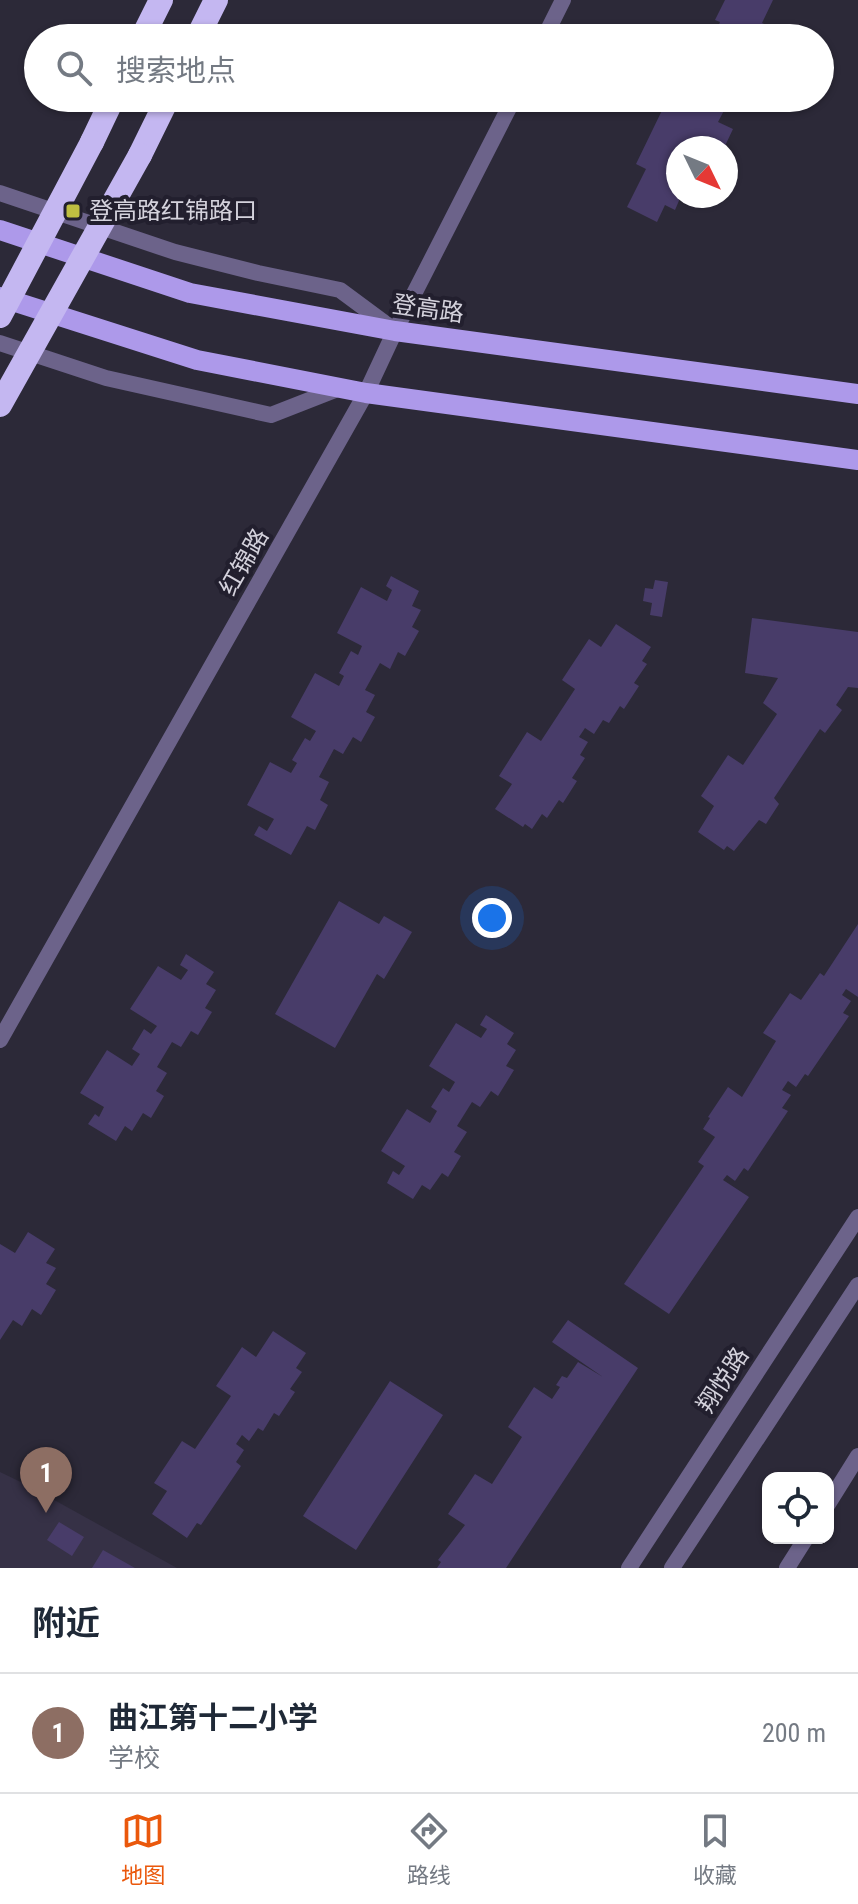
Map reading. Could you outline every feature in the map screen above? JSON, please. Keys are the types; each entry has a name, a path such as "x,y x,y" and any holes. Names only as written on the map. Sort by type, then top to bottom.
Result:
{"highway":[{"path":"149,24 161,0"},
{"path":"204,24 216,0"},
{"path":"0,316 106,112"},
{"path":"0,405 161,112"}],"main road":[{"name":"登高路","path":"0,230 190,293 395,331 858,394"},
{"path":"0,297 197,360 366,393 858,460"}],"street":[{"path":"551,24 563,0"},
{"name":"红锦路","path":"0,1040 366,393 507,112"},
{"path":"0,193 175,252 340,290 395,331"},
{"path":"0,343 106,378 271,415 340,388"},
{"name":"翔悦路","path":"629,1568 858,1217"},
{"path":"672,1568 858,1285"},
{"path":"834,1494 858,1456"},
{"path":"787,1568 802,1544"}],"shaded area":[{"path":"0,1472 29,1486 177,1568 0,1568"}],"building":[{"path":"725,0 773,0 764,24 719,24 715,20"},
{"path":"661,112 723,112 718,122 733,129 730,136 666,136 666,206 657,222 627,207 646,169 636,164"},
{"path":"391,576 419,591 412,606 421,610 412,627 419,631 405,656 398,652 390,669 380,663 365,690 375,695 366,712 375,717 361,742 353,737 343,754 334,749 319,777 329,782 320,800 328,805 315,830 307,826 291,855 254,835 259,826 267,831 274,819 247,805 270,762 291,773 297,763 292,760 305,738 310,741 316,731 291,717 315,673 339,686 344,676 339,673 351,651 358,655 362,646 337,633 361,587 387,601 392,590 386,586"},
{"path":"655,580 668,582 662,617 650,615 652,603 643,601 645,588 653,589"},
{"path":"752,618 858,632 858,688 848,687 836,705 842,710 825,733 820,729 774,798 779,804 766,824 759,820 734,851 727,846 724,850 698,832 714,806 701,796 728,755 743,765 777,714 763,703 778,678 745,673"},
{"path":"616,624 651,647 642,661 647,664 634,683 639,686 624,709 620,706 609,723 603,720 594,734 585,728 579,737 588,742 580,755 585,758 572,778 577,781 563,803 559,800 547,818 542,814 532,829 525,824 523,827 495,809 512,784 499,776 527,732 541,741 575,689 562,680 589,639 601,647"},
{"path":"339,901 379,924 384,916 412,932 384,979 377,974 335,1048 275,1014"},
{"path":"858,924 858,997 846,989 842,995 851,1001 843,1013 849,1016 808,1076 805,1074 796,1087 788,1081 782,1090 791,1095 782,1108 788,1111 748,1171 744,1168 735,1181 727,1175 723,1180 749,1197 669,1314 624,1284 704,1166 698,1162 715,1137 703,1129 708,1117 728,1087 742,1097 776,1041 763,1033 790,993 801,1000 820,973 824,976"},
{"path":"186,954 214,972 206,984 216,990 205,1008 212,1012 198,1035 191,1031 181,1047 172,1042 157,1067 167,1073 156,1091 164,1096 151,1118 143,1113 132,1131 125,1126 116,1141 88,1124 95,1114 99,1117 104,1107 80,1093 107,1050 132,1066 140,1054 132,1049 144,1029 151,1034 157,1026 130,1009 158,966 181,980 188,970 180,965"},
{"path":"486,1015 514,1033 507,1044 516,1050 506,1066 514,1070 498,1096 491,1091 480,1107 472,1102 457,1126 467,1132 454,1152 461,1156 448,1177 442,1173 430,1190 422,1185 413,1199 387,1183 393,1171 399,1175 405,1166 381,1151 407,1109 430,1123 437,1111 431,1107 443,1088 449,1092 455,1082 429,1066 456,1023 481,1038 487,1029 480,1025"},
{"path":"28,1232 55,1249 46,1263 56,1268 46,1284 56,1290 41,1315 32,1309 22,1326 13,1320 0,1340 0,1244 15,1253"},
{"path":"568,1320 638,1368 506,1568 437,1568 441,1562 438,1560 465,1525 448,1514 475,1474 492,1484 522,1437 508,1427 534,1387 552,1399 560,1387 556,1385 562,1376 567,1378 578,1362 603,1377 552,1342"},
{"path":"273,1331 306,1353 296,1368 302,1372 290,1389 295,1392 279,1416 274,1413 263,1431 258,1428 249,1441 242,1435 236,1444 244,1450 236,1462 241,1466 201,1525 197,1523 187,1538 152,1514 167,1491 154,1483 182,1441 195,1449 231,1396 216,1386 242,1347 256,1357"},
{"path":"390,1381 443,1415 356,1550 303,1516"},
{"path":"59,1522 84,1537 72,1556 47,1540"},
{"path":"103,1550 135,1568 92,1568"}],"place":[{"name":"登高路红锦路口","path":"73,211"},
{"name":"曲江第十二小学","path":"46,1513"}]}
